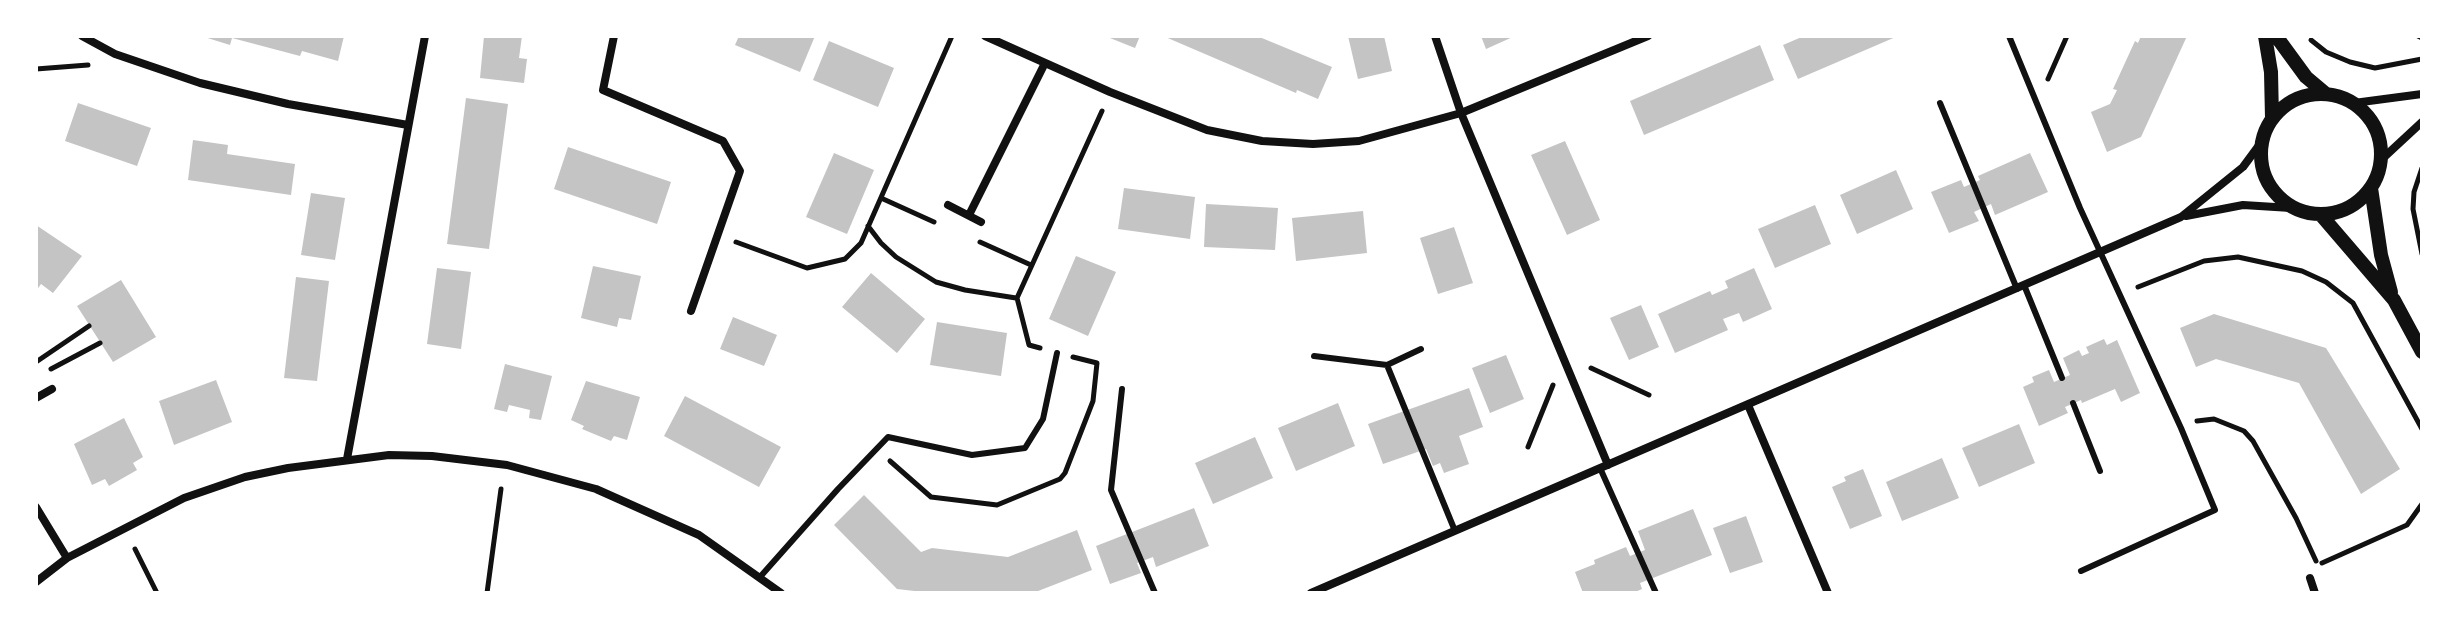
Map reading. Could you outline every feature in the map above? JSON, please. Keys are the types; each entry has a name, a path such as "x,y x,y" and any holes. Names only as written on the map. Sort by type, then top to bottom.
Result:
{"street":[{"path":"82,36 115,54 200,83 288,104 408,125"},
{"path":"347,459 425,36"},
{"path":"614,36 603,90 723,141 740,171 691,311"},
{"path":"985,36 1110,92 1207,130 1262,141 1313,144 1359,141 1461,113 1648,36"},
{"path":"1435,36 1461,113 1604,467"},
{"path":"2265,36 2272,118"},
{"path":"2276,36 2306,77 2325,93"},
{"path":"969,215 1045,63"},
{"path":"1311,593 2181,217 2243,205 2291,208 2321,215 2340,211 2358,202 2379,173 2380,140 2375,126 2366,113 2340,96 2325,93 2305,95 2286,104 2272,118 2260,144 2243,167 2181,217"},
{"path":"2354,103 2422,94"},
{"path":"2381,160 2422,122"},
{"path":"2260,144 2260,163 2266,181 2291,208"},
{"path":"2371,188 2381,255 2394,300 2422,352"},
{"path":"948,205 981,222"},
{"path":"2321,215 2394,300"},
{"path":"36,398 52,389"},
{"path":"1748,405 1828,593"},
{"path":"36,582 67,558 184,498 245,477 389,455 432,456 507,465 596,489 699,535 781,593"},
{"path":"36,507 67,558"},
{"path":"2310,578 2315,593"}],"lane":[{"path":"2009,36 2215,510 2081,571"},
{"path":"1940,103 2062,378"},
{"path":"1314,356 1387,365 1421,349"},
{"path":"760,577 888,437 972,455 1025,448 1043,419 1057,353"},
{"path":"1387,365 1455,531"},
{"path":"1122,389 1111,490 1155,593"},
{"path":"2073,403 2100,471"},
{"path":"1604,467 1656,593"}],"path":[{"path":"718,235 807,268 845,259 861,243 952,36"},
{"path":"2037,103 2067,36"},
{"path":"2308,36 2326,52 2375,68 2422,59"},
{"path":"36,69 88,65"},
{"path":"884,456 931,497 997,505 1060,479 1065,473 1093,401 1097,363 1029,345 1017,298 1110,92"},
{"path":"2422,168 2414,192 2413,209 2422,254"},
{"path":"868,226 896,257 936,282 1017,298"},
{"path":"2133,290 2204,261 2238,257 2302,271 2326,282 2353,303 2422,429"},
{"path":"36,362 89,326"},
{"path":"44,373 100,343"},
{"path":"2181,428 2201,419 2214,419 2244,431 2253,441 2296,518 2318,565 2407,525 2422,504"},
{"path":"487,593 501,489"},
{"path":"135,549 157,593"}],"building":[{"path":"201,36 344,36 338,61 302,51 300,56 232,38 230,45"},
{"path":"484,36 522,36 519,58 527,59 524,83 480,78"},
{"path":"739,36 815,36 800,72 735,45"},
{"path":"1105,36 1140,36 1135,48"},
{"path":"1163,36 1257,36 1332,67 1318,99 1297,90 1296,93"},
{"path":"1348,36 1384,36 1392,71 1358,79"},
{"path":"1481,36 1515,36 1486,49"},
{"path":"1804,36 1898,36 1798,79 1783,45"},
{"path":"2141,36 2187,36 2141,137 2107,152 2091,112 2110,104 2117,90 2113,89 2135,41 2138,43"},
{"path":"829,41 894,68 878,107 813,80"},
{"path":"1760,45 1774,80 1644,135 1630,101"},
{"path":"466,98 508,104 489,249 447,244"},
{"path":"78,103 151,128 137,166 65,141"},
{"path":"193,140 228,145 227,154 295,164 291,195 188,180"},
{"path":"1565,141 1600,220 1567,235 1531,155"},
{"path":"568,147 671,182 657,224 554,189"},
{"path":"834,153 874,170 847,234 806,217"},
{"path":"2030,153 2048,192 1995,215 1991,204 1974,212 1979,221 1949,233 1931,192 1961,180 1964,187 1980,180 1978,176"},
{"path":"1896,170 1913,209 1857,234 1840,195"},
{"path":"1124,188 1195,197 1190,239 1118,229"},
{"path":"311,193 345,198 335,260 301,255"},
{"path":"1206,204 1278,208 1275,250 1204,247"},
{"path":"1815,205 1831,244 1775,268 1758,229"},
{"path":"1363,211 1367,253 1296,261 1292,218"},
{"path":"36,225 82,256 53,293 41,284 36,291"},
{"path":"1454,227 1473,283 1438,294 1420,238"},
{"path":"1076,256 1116,272 1088,336 1049,319"},
{"path":"593,266 641,276 631,320 619,318 617,327 581,318"},
{"path":"437,268 471,272 461,349 427,344"},
{"path":"1754,268 1772,309 1743,322 1739,313 1723,319 1728,330 1675,353 1658,314 1710,291 1712,295 1728,288 1725,281"},
{"path":"871,273 925,319 897,353 842,307"},
{"path":"296,277 329,281 317,381 284,378"},
{"path":"121,280 156,337 113,362 77,306"},
{"path":"1641,305 1659,347 1629,360 1610,318"},
{"path":"2214,314 2326,348 2400,469 2361,494 2299,383 2216,359 2196,367 2180,328"},
{"path":"733,317 777,335 764,366 720,349"},
{"path":"937,322 1007,333 1001,376 930,365"},
{"path":"2104,339 2107,345 2117,340 2140,393 2121,402 2115,389 2082,403 2081,400 2065,407 2068,413 2039,426 2023,387 2034,382 2032,377 2049,370 2054,382 2070,375 2063,358 2079,350 2082,356 2089,353 2086,347"},
{"path":"1506,355 1524,399 1490,413 1472,368"},
{"path":"505,364 552,376 541,420 529,418 530,410 509,405 507,412 494,409"},
{"path":"216,380 232,422 174,445 159,401"},
{"path":"586,381 640,397 627,440 614,436 611,441 582,429 584,426 571,420"},
{"path":"1469,388 1483,427 1459,436 1469,464 1444,473 1440,463 1433,466 1426,449 1383,464 1368,424"},
{"path":"685,396 781,447 759,487 664,436"},
{"path":"1338,403 1355,446 1296,471 1278,428"},
{"path":"124,418 143,457 133,463 137,470 109,486 105,479 92,485 74,444"},
{"path":"2019,424 2035,463 1979,487 1962,448"},
{"path":"1255,437 1273,478 1213,504 1195,463"},
{"path":"1942,458 1959,498 1902,521 1886,482"},
{"path":"1863,469 1882,516 1850,529 1832,487 1846,481 1844,477"},
{"path":"864,495 921,552 932,548 1008,557 1077,530 1092,570 1033,593 932,593 897,589 834,525"},
{"path":"1194,508 1209,546 1156,567 1153,557 1137,563 1141,573 1110,584 1096,546"},
{"path":"1693,509 1712,555 1640,583 1642,589 1633,593 1583,593 1575,572 1595,564 1594,560 1626,547 1630,556 1645,550 1638,531"},
{"path":"1746,516 1763,562 1730,573 1713,528"}]}
